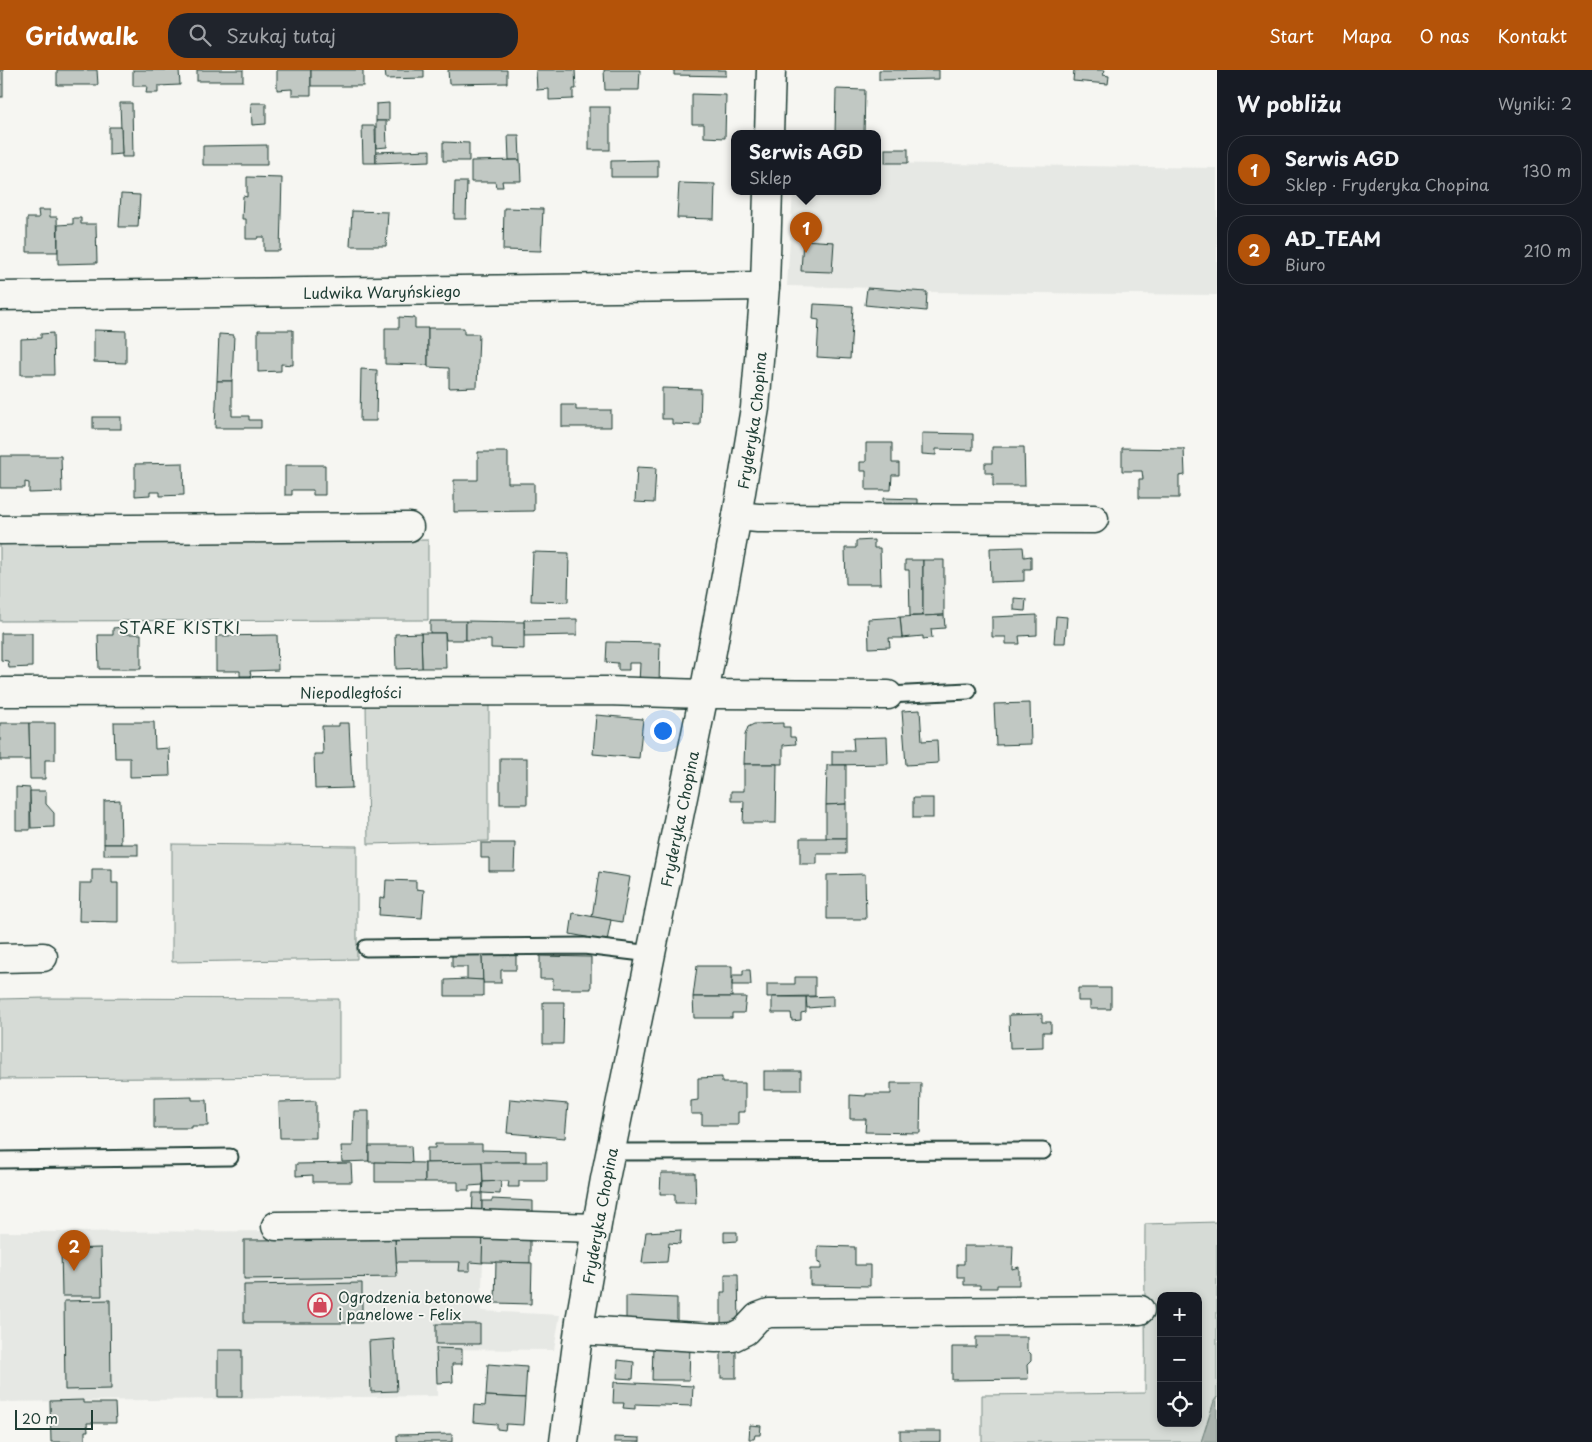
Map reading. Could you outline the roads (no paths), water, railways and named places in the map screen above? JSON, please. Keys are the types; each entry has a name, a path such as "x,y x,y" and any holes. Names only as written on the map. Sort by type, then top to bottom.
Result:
{"street":[{"path":"770,130 771,70"},
{"name":"Fryderyka Chopina","path":"564,1442 579,1330 610,1152 704,694 755,408 766,286 768,195"},
{"name":"Ludwika Waryńskiego","path":"0,296 766,286"},
{"path":"737,516 768,518 1094,519"},
{"path":"0,530 409,526"},
{"name":"Niepodległości","path":"0,692 606,691 704,694 888,695"},
{"path":"0,958 43,957"},
{"path":"276,1226 469,1224 596,1228"},
{"path":"579,1330 716,1338 733,1337 745,1331 758,1316 769,1312 1140,1310"}],"lane":[{"path":"888,695 968,691"},
{"path":"366,948 584,946 651,954"},
{"path":"610,1152 1043,1151"},
{"path":"0,1160 230,1157"}],"place":[{"name":"Serwis AGD","path":"806,253"},
{"name":"AD_TEAM","path":"74,1271"},
{"name":"Ogrodzenia betonowe i panelowe - Felix","path":"320,1305"}],"district":[{"name":"STARE KISTKI","path":"180,627"}]}
